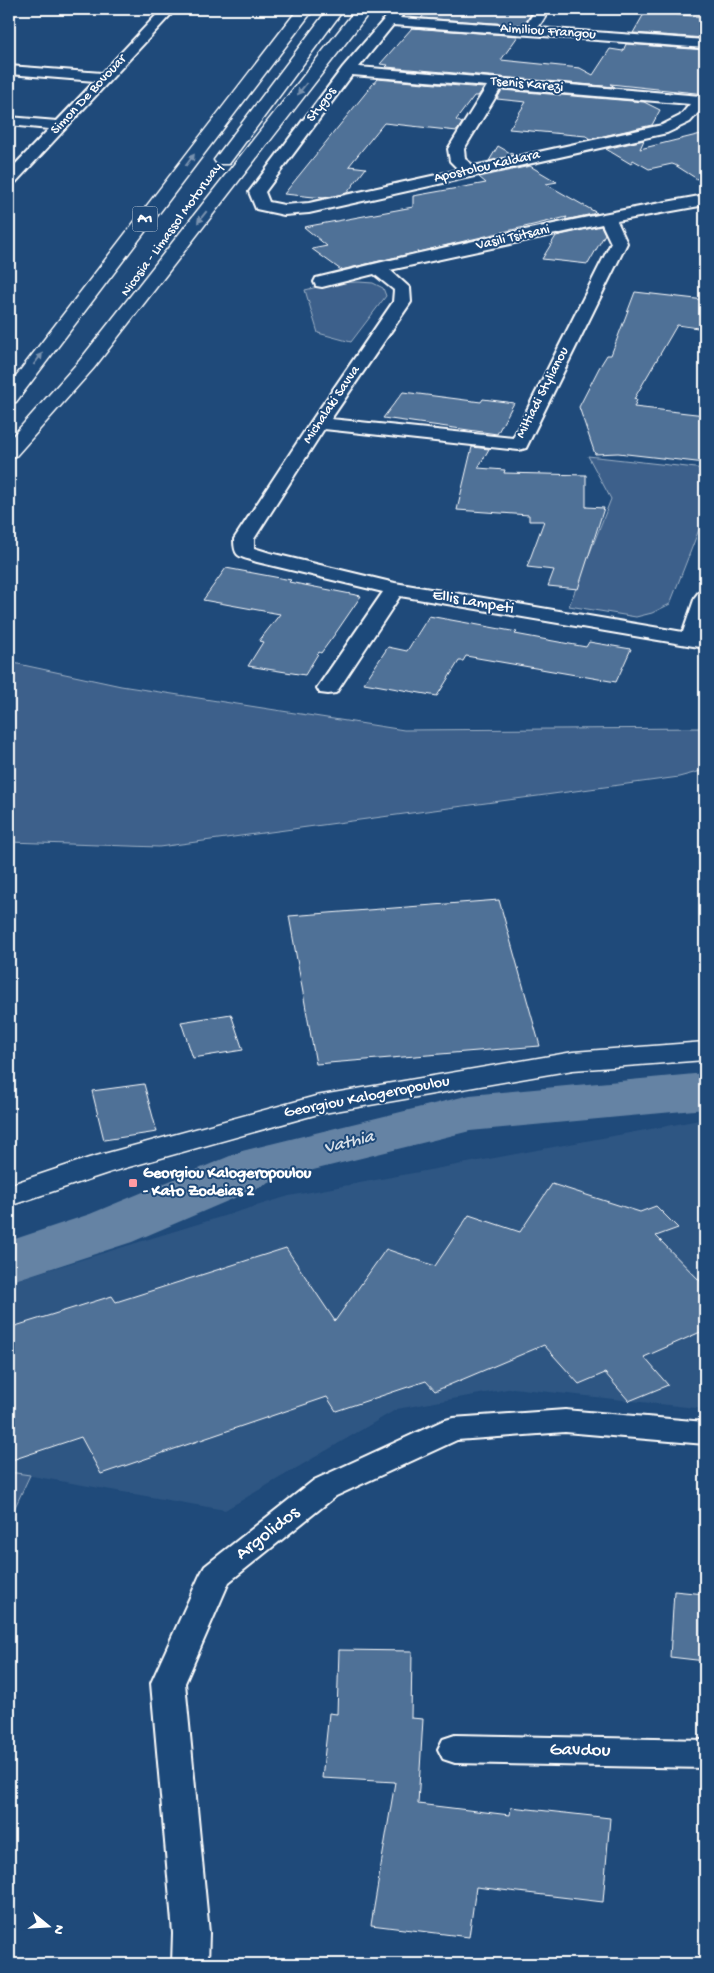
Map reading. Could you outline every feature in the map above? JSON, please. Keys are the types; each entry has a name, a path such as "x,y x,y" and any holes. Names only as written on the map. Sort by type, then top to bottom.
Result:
{"main road":[{"path":"281,40 294,9"},
{"name":"Nicosia - Limassol Motorway","path":"9,398 306,9"},
{"name":"Nicosia - Limassol Motorway","path":"9,452 336,9"},
{"path":"259,111 356,9"},
{"path":"9,452 87,364 364,9"},
{"name":"Georgiou Kalogeropoulou","path":"9,1196 100,1165 316,1105 573,1061 705,1051"}],"street":[{"name":"Simon De Bovouar","path":"9,180 169,9"},
{"path":"530,30 543,9"},
{"name":"Aimiliou Frangou","path":"395,15 530,30 705,44"},
{"name":"Stygos","path":"262,206 257,192 348,70 395,15"},
{"path":"9,70 106,78"},
{"name":"Tsenis Karezi","path":"348,70 703,100"},
{"path":"470,171 458,161 456,149 497,82"},
{"name":"Apostolou Kaldara","path":"262,206 284,210 309,208 667,128 685,119 703,100"},
{"path":"9,121 61,126"},
{"name":"Vasili Tsitsani","path":"322,282 607,217 705,200"},
{"name":"Miltiadi Stylianou","path":"319,423 519,444 619,243 607,217"},
{"name":"Michalaki Savva","path":"244,551 244,539 319,423 402,302 402,288 377,268"},
{"name":"Ellis Lampeti","path":"244,551 264,558 395,590 698,641"},
{"path":"328,688 395,590"},
{"path":"698,641 705,597"},
{"name":"Argolidos","path":"190,1964 191,1933 168,1683 216,1574 325,1488 453,1430 565,1421 705,1433"},
{"name":"Gavdou","path":"455,1749 705,1754"}],"shaded area":[{"path":"334,283 373,283 383,288 386,296 351,342 318,333 305,290"},
{"path":"588,456 705,469 705,514 670,604 652,613 636,617 569,606 611,499"},
{"path":"9,662 121,686 404,730 705,728 705,770 679,777 159,847 9,842"},
{"path":"705,1119 705,1409 513,1388 397,1409 225,1510 9,1472 9,1282 289,1196"},
{"path":"9,1472 30,1475 9,1520"}],"building":[{"path":"429,9 523,9 521,11 532,12 524,25 421,18"},
{"path":"645,12 705,17 705,38 633,33"},
{"path":"412,28 518,36 501,60 580,68 593,75 610,49 623,51 626,44 705,50 705,94 610,84 615,87 386,67 388,65 380,64"},
{"path":"377,79 484,88 478,96 474,96 456,120 462,123 457,131 384,123 349,166 366,168 347,193 324,198 284,194"},
{"path":"502,90 644,102 660,110 652,125 590,139 586,136 509,129 526,102 497,99"},
{"path":"705,133 705,184 675,165 649,169 633,160 631,164 606,149 644,140 640,149"},
{"path":"498,146 514,155 489,161"},
{"path":"530,166 557,182 546,184 597,213 565,220 567,217 341,270 312,249 327,246 304,227 413,207 413,196 486,183 479,177"},
{"path":"601,226 605,234 588,264 542,259 556,236"},
{"path":"635,292 705,300 705,329 677,325 634,399 637,400 634,407 705,415 705,463 618,453 595,454 579,407 607,355 611,355"},
{"path":"403,392 481,402 483,399 514,403 497,434 383,418"},
{"path":"472,447 489,449 478,468 505,470 504,473 586,475 586,507 604,508 578,589 548,586 554,570 527,567 544,521 529,521 529,515 457,510"},
{"path":"226,568 361,596 321,653 319,652 305,675 248,666 263,642 259,641 280,614 203,600"},
{"path":"429,616 586,647 589,642 631,649 616,682 466,656 463,661 459,661 437,696 364,683 388,647 407,651"},
{"path":"499,900 540,1046 316,1064 289,916"},
{"path":"231,1014 243,1050 193,1058 181,1022"},
{"path":"144,1084 157,1132 104,1140 92,1091"},
{"path":"552,1184 640,1212 656,1206 678,1228 656,1236 705,1286 705,1330 644,1357 668,1385 629,1401 605,1373 579,1384 544,1345 435,1391 426,1381 336,1411 327,1397 101,1474 81,1437 9,1461 9,1328 112,1296 116,1302 286,1248 335,1321 386,1249 435,1266 469,1215 520,1232"},
{"path":"674,1591 705,1594 705,1661 670,1657"},
{"path":"339,1650 412,1651 411,1718 423,1719 418,1804 510,1815 511,1807 610,1818 603,1902 476,1887 469,1937 371,1925 395,1782 322,1778 329,1713 337,1714"}],"waterway":[{"name":"Vathia","path":"9,1262 111,1228 263,1164 470,1113 705,1091"}],"place":[{"name":"Georgiou Kalogeropoulou - Kato Zodeias 2","path":"133,1183"}]}
